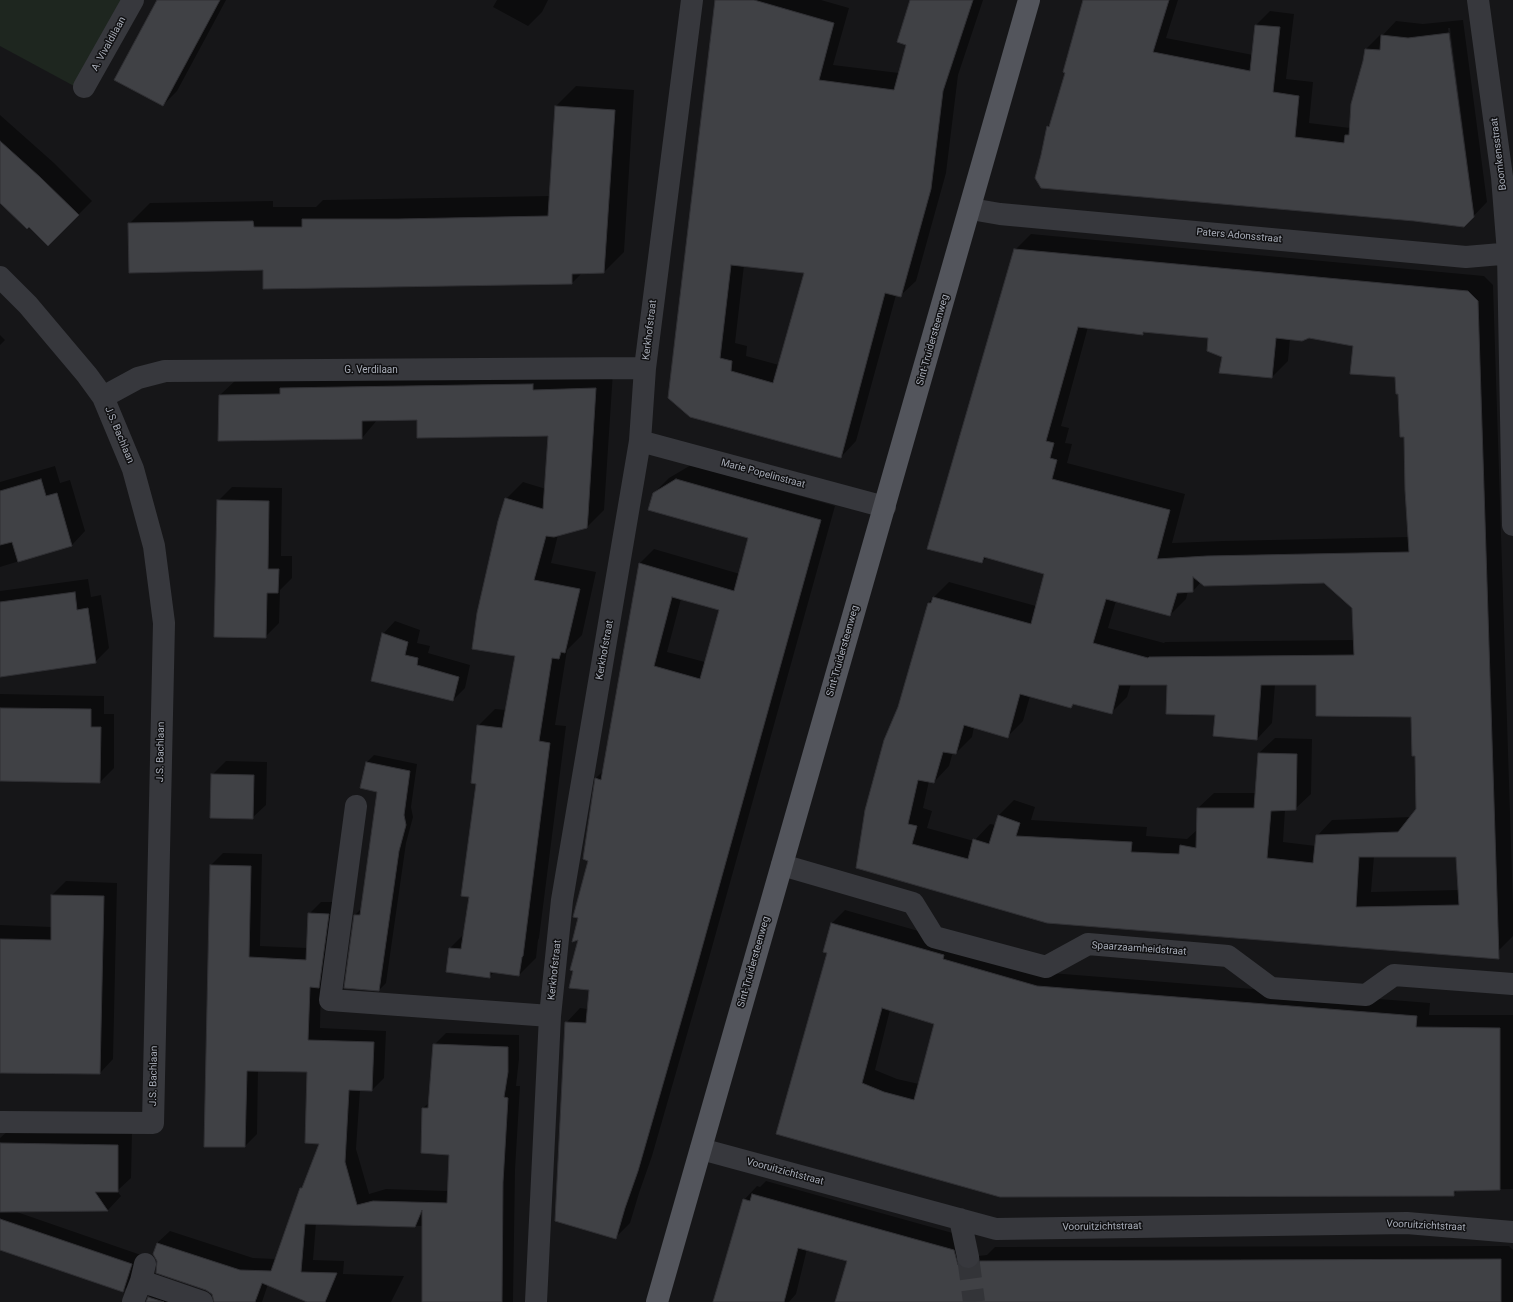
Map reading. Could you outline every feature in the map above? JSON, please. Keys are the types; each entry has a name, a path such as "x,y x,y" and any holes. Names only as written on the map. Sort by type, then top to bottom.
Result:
{"main road":[{"name":"Sint-Truidersteenweg","path":"657,1302 971,208 1029,0"}],"street":[{"name":"A. Vivaldilaan","path":"84,87 133,0"},
{"name":"Kerkhofstraat","path":"536,1302 550,1016 562,900 640,441 645,368 692,0"},
{"name":"Boomkensstraat","path":"1478,0 1502,177 1510,253 1513,525"},
{"name":"Paters Adonsstraat","path":"971,208 1000,214 1466,257 1510,253"},
{"name":"J.S. Bachlaan","path":"0,277 28,305 87,375 103,397 133,469 154,546 164,623 153,1123 0,1122"},
{"name":"G. Verdilaan","path":"103,397 138,378 165,371 645,368"},
{"name":"Marie Popelinstraat","path":"640,441 885,507"},
{"path":"356,806 330,1000 550,1016"},
{"name":"Spaarzaamheidstraat","path":"782,865 913,903 934,937 1046,967 1088,944 1228,956 1271,988 1366,995 1394,975 1513,984"},
{"name":"Vooruitzichtstraat","path":"701,1149 996,1229 1407,1223 1513,1232"},
{"path":"960,1219 968,1257"},
{"path":"133,1302 143,1273 202,1302"}],"shaded area":[{"path":"0,0 123,0 74,86 0,46"}],"building":[{"path":"157,0 220,0 163,106 114,80"},
{"path":"715,0 754,0 834,23 819,80 894,90 906,45 897,42 910,0 973,0 943,91 931,189 901,297 885,293 841,458 690,417 668,398","holes":["731,265 804,273 773,383 731,371 732,361 720,358"]},
{"path":"1083,0 1169,0 1153,52 1250,71 1255,25 1280,27 1273,92 1299,96 1295,137 1344,143 1345,135 1349,135 1351,104 1365,49 1380,50 1381,35 1408,38 1449,33 1474,217 1464,227 1414,221 1041,188 1035,178 1047,126 1049,127 1065,73 1063,72"},
{"path":"555,106 615,110 604,273 572,274 572,284 263,289 263,270 129,273 128,223 253,221 254,227 302,227 302,219 548,216"},
{"path":"0,141 79,215 48,246 29,227 27,229 0,203"},
{"path":"1014,249 1468,291 1478,301 1499,959 1047,923 856,868 865,810 884,740 898,707 928,603 931,603 933,597 1031,624 1044,574 984,557 982,563 927,549","holes":["1078,327 1143,335 1143,332 1208,338 1207,351 1222,357 1219,373 1272,378 1276,338 1302,341 1309,338 1353,346 1350,374 1395,377 1396,394 1398,394 1400,437 1404,437 1405,490 1409,552 1207,556 1157,559 1170,510 1052,479 1057,460 1050,458 1054,443 1046,441","1193,577 1204,586 1324,583 1352,608 1354,655 1148,658 1093,643 1106,599 1170,616 1177,593 1193,592","1119,685 1167,685 1166,714 1215,715 1213,736 1257,740 1261,685 1316,685 1316,716 1411,717 1412,756 1415,756 1416,809 1398,832 1316,835 1313,863 1267,858 1271,811 1296,810 1297,754 1258,753 1254,808 1197,808 1196,848 1180,845 1179,854 1131,852 1132,842 1016,836 1020,823 998,815 989,844 973,839 968,859 912,844 917,826 908,824 918,780 934,783 943,752 956,754 964,725 1008,738 1020,694 1071,708 1073,704 1112,714","1359,857 1456,857 1459,905 1356,907"]},
{"path":"533,384 533,390 596,388 588,516 587,528 554,537 546,536 534,580 580,589 565,653 561,652 559,659 552,658 539,741 550,743 523,956 519,976 490,972 490,978 446,972 449,948 461,949 469,897 461,896 476,784 471,783 477,725 502,728 515,656 472,649 477,613 498,521 505,498 543,509 548,436 417,438 417,420 362,421 362,439 218,441 219,395 280,394 280,388"},
{"path":"41,479 46,496 57,493 72,546 18,562 12,542 0,545 0,491"},
{"path":"676,479 821,520 695,973 638,1171 616,1239 555,1221 565,1022 586,1023 589,990 569,988 573,971 570,970 578,940 572,942 578,918 573,917 588,861 583,859 595,778 601,780 639,563 734,591 748,538 648,510 653,493","holes":["672,597 719,610 700,679 654,666"]},
{"path":"217,500 269,501 268,569 279,569 278,593 267,593 266,638 214,637"},
{"path":"75,592 77,610 88,608 96,663 0,677 0,602"},
{"path":"382,633 408,642 405,655 418,658 417,665 459,677 453,701 371,681"},
{"path":"0,708 91,709 91,727 101,727 100,783 0,781"},
{"path":"366,762 410,771 404,815 406,825 399,851 379,991 344,988 354,915 360,915 377,792 360,788"},
{"path":"211,774 254,775 253,819 210,818"},
{"path":"210,865 251,866 249,957 306,960 308,913 329,914 319,988 310,987 308,1040 374,1042 372,1091 349,1090 345,1162 357,1205 373,1201 447,1203 449,1155 421,1153 422,1108 428,1108 433,1044 508,1047 508,1072 504,1097 508,1098 503,1182 502,1302 422,1302 422,1210 415,1227 305,1224 301,1272 337,1273 325,1302 307,1302 262,1283 255,1302 214,1302 212,1294 206,1290 156,1273 157,1261 153,1254 157,1243 240,1270 271,1271 300,1188 302,1188 319,1144 305,1143 307,1072 247,1071 245,1147 204,1147"},
{"path":"51,895 104,896 100,1074 0,1073 0,939 51,940"},
{"path":"831,923 944,955 943,959 1037,986 1417,1016 1416,1027 1500,1028 1500,1190 1454,1191 1454,1196 1000,1197 776,1134 827,953 823,952","holes":["882,1008 934,1024 914,1100 884,1092 862,1083"]},
{"path":"0,1143 118,1145 118,1192 95,1192 108,1211 0,1212"},
{"path":"752,1194 954,1250 958,1265 964,1269 976,1267 980,1261 1501,1259 1501,1302 835,1302 847,1261 798,1248 784,1302 713,1302 743,1199 750,1201"},
{"path":"0,1219 132,1264 123,1292 0,1250"},
{"path":"148,1297 164,1302 146,1302"}],"tunnel":[{"path":"968,1257 974,1302"}]}
